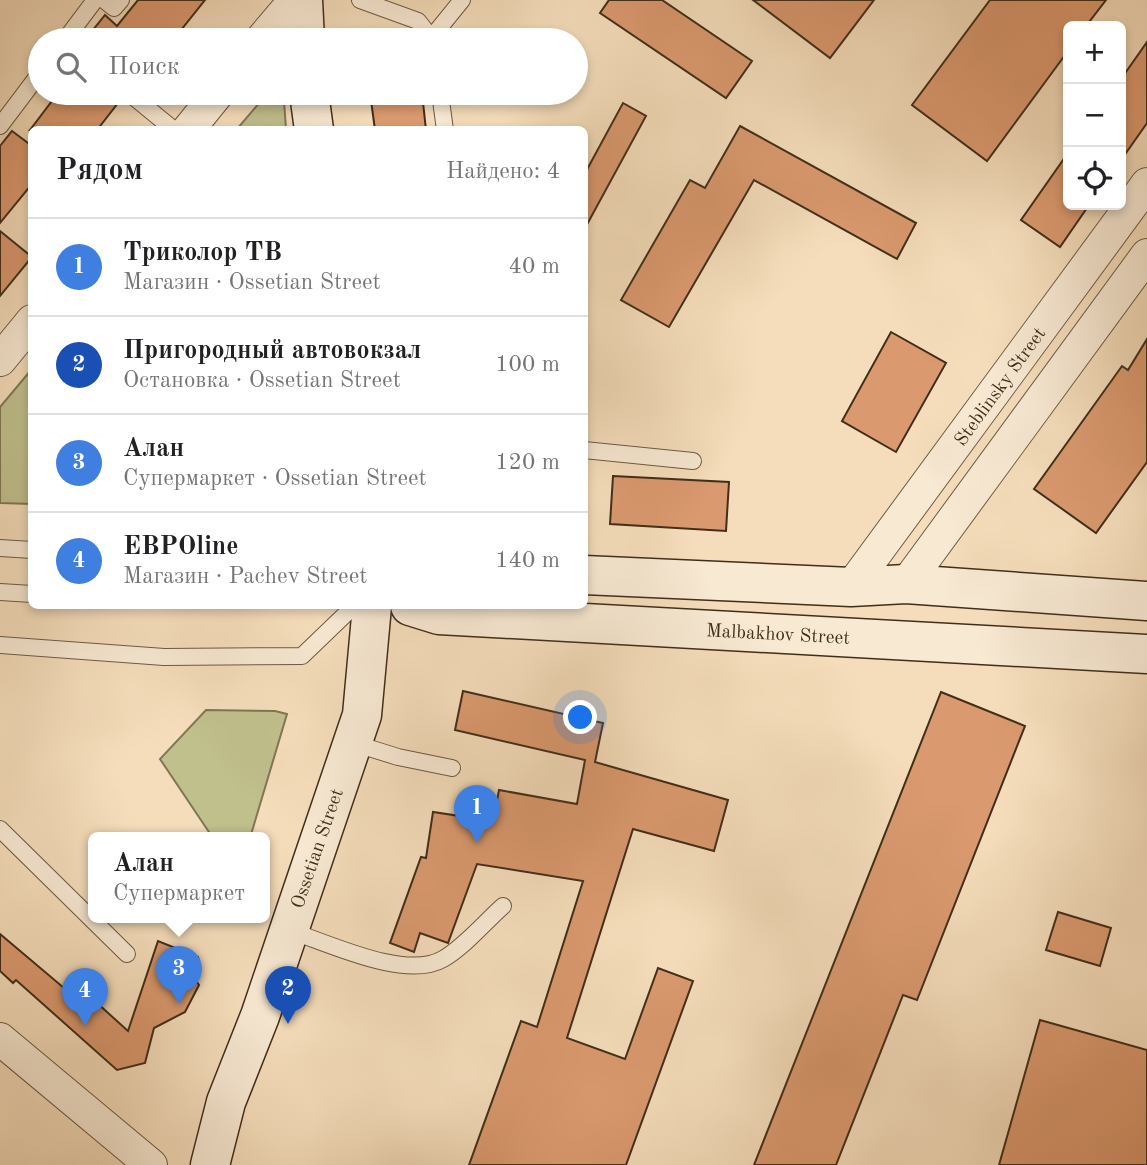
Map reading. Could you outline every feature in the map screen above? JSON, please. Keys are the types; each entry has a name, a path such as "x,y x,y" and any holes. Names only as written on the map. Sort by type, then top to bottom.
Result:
{"main road":[{"path":"303,0 304,28"},
{"path":"311,105 313,126"},
{"path":"588,575 851,587 906,584 1147,601"},
{"name":"Ossetian Street","path":"210,1165 226,1102 260,1016 362,715 372,609"},
{"name":"Malbakhov Street","path":"420,609 439,615 1147,654"}],"street":[{"path":"271,28 295,0"},
{"path":"191,126 208,105"},
{"name":"Steblinsky Street","path":"851,587 1147,184"},
{"path":"906,584 1147,255"},
{"path":"0,360 28,326"},
{"path":"0,1039 151,1165"}],"lane":[{"path":"74,28 95,0"},
{"path":"104,0 114,8 121,0"},
{"path":"360,0 418,21 424,28"},
{"path":"441,28 462,0"},
{"path":"0,127 28,89"},
{"path":"144,105 169,126"},
{"path":"441,105 444,126"},
{"path":"588,450 693,461"},
{"path":"0,548 28,550"},
{"path":"0,592 28,594"},
{"path":"0,645 164,657 302,656 351,609"},
{"path":"352,743 397,757 452,768"},
{"path":"0,829 88,916"},
{"path":"288,930 389,963 412,966 442,960 503,906"},
{"path":"96,923 127,954"}],"green space":[{"path":"257,105 284,105 286,126 240,126"},
{"path":"28,374 28,504 0,503 0,407"},
{"path":"206,710 275,711 287,714 252,832 209,832 160,759"}],"building":[{"path":"138,0 205,0 183,28 95,28 105,15 117,26"},
{"path":"609,0 662,0 752,61 726,98 600,13"},
{"path":"753,0 874,0 830,58"},
{"path":"990,0 1106,0 1090,21 1063,21 1063,58 987,161 912,105"},
{"path":"1147,42 1147,123 1126,153 1126,84 1126,72"},
{"path":"623,103 646,116 588,223 588,168"},
{"path":"49,105 116,105 100,126 33,126"},
{"path":"372,105 423,105 426,126 374,126"},
{"path":"740,126 916,223 897,259 754,180 669,327 621,300 690,180 705,188"},
{"path":"12,131 28,143 28,189 0,223 0,146"},
{"path":"1063,160 1063,210 1086,210 1060,247 1021,220"},
{"path":"0,231 28,254 28,262 0,296"},
{"path":"891,332 946,363 896,452 842,421"},
{"path":"1147,339 1147,462 1096,533 1034,489 1122,366 1128,370"},
{"path":"613,476 729,482 726,531 610,524"},
{"path":"463,691 603,723 595,762 728,800 714,851 633,829 567,1038 625,1059 658,968 693,981 626,1165 469,1165 521,1021 537,1027 583,881 477,864 448,943 420,933 414,952 390,943 421,857 426,858 433,812 493,821 499,790 577,804 585,760 455,730"},
{"path":"941,692 1025,726 917,1000 903,995 836,1165 754,1165"},
{"path":"1058,912 1111,928 1100,966 1046,950"},
{"path":"0,934 90,1010 97,1003 128,1031 158,941 198,957 200,965 195,979 199,985 185,1012 154,1028 145,1063 117,1070 16,980 13,983 0,971"},
{"path":"1040,1020 1147,1050 1147,1165 999,1165"}],"place":[{"name":"Триколор ТВ","path":"477,843"},
{"name":"Алан","path":"179,1004"},
{"name":"Пригородный автовокзал","path":"288,1024"},
{"name":"ЕВРОline","path":"85,1026"}]}
